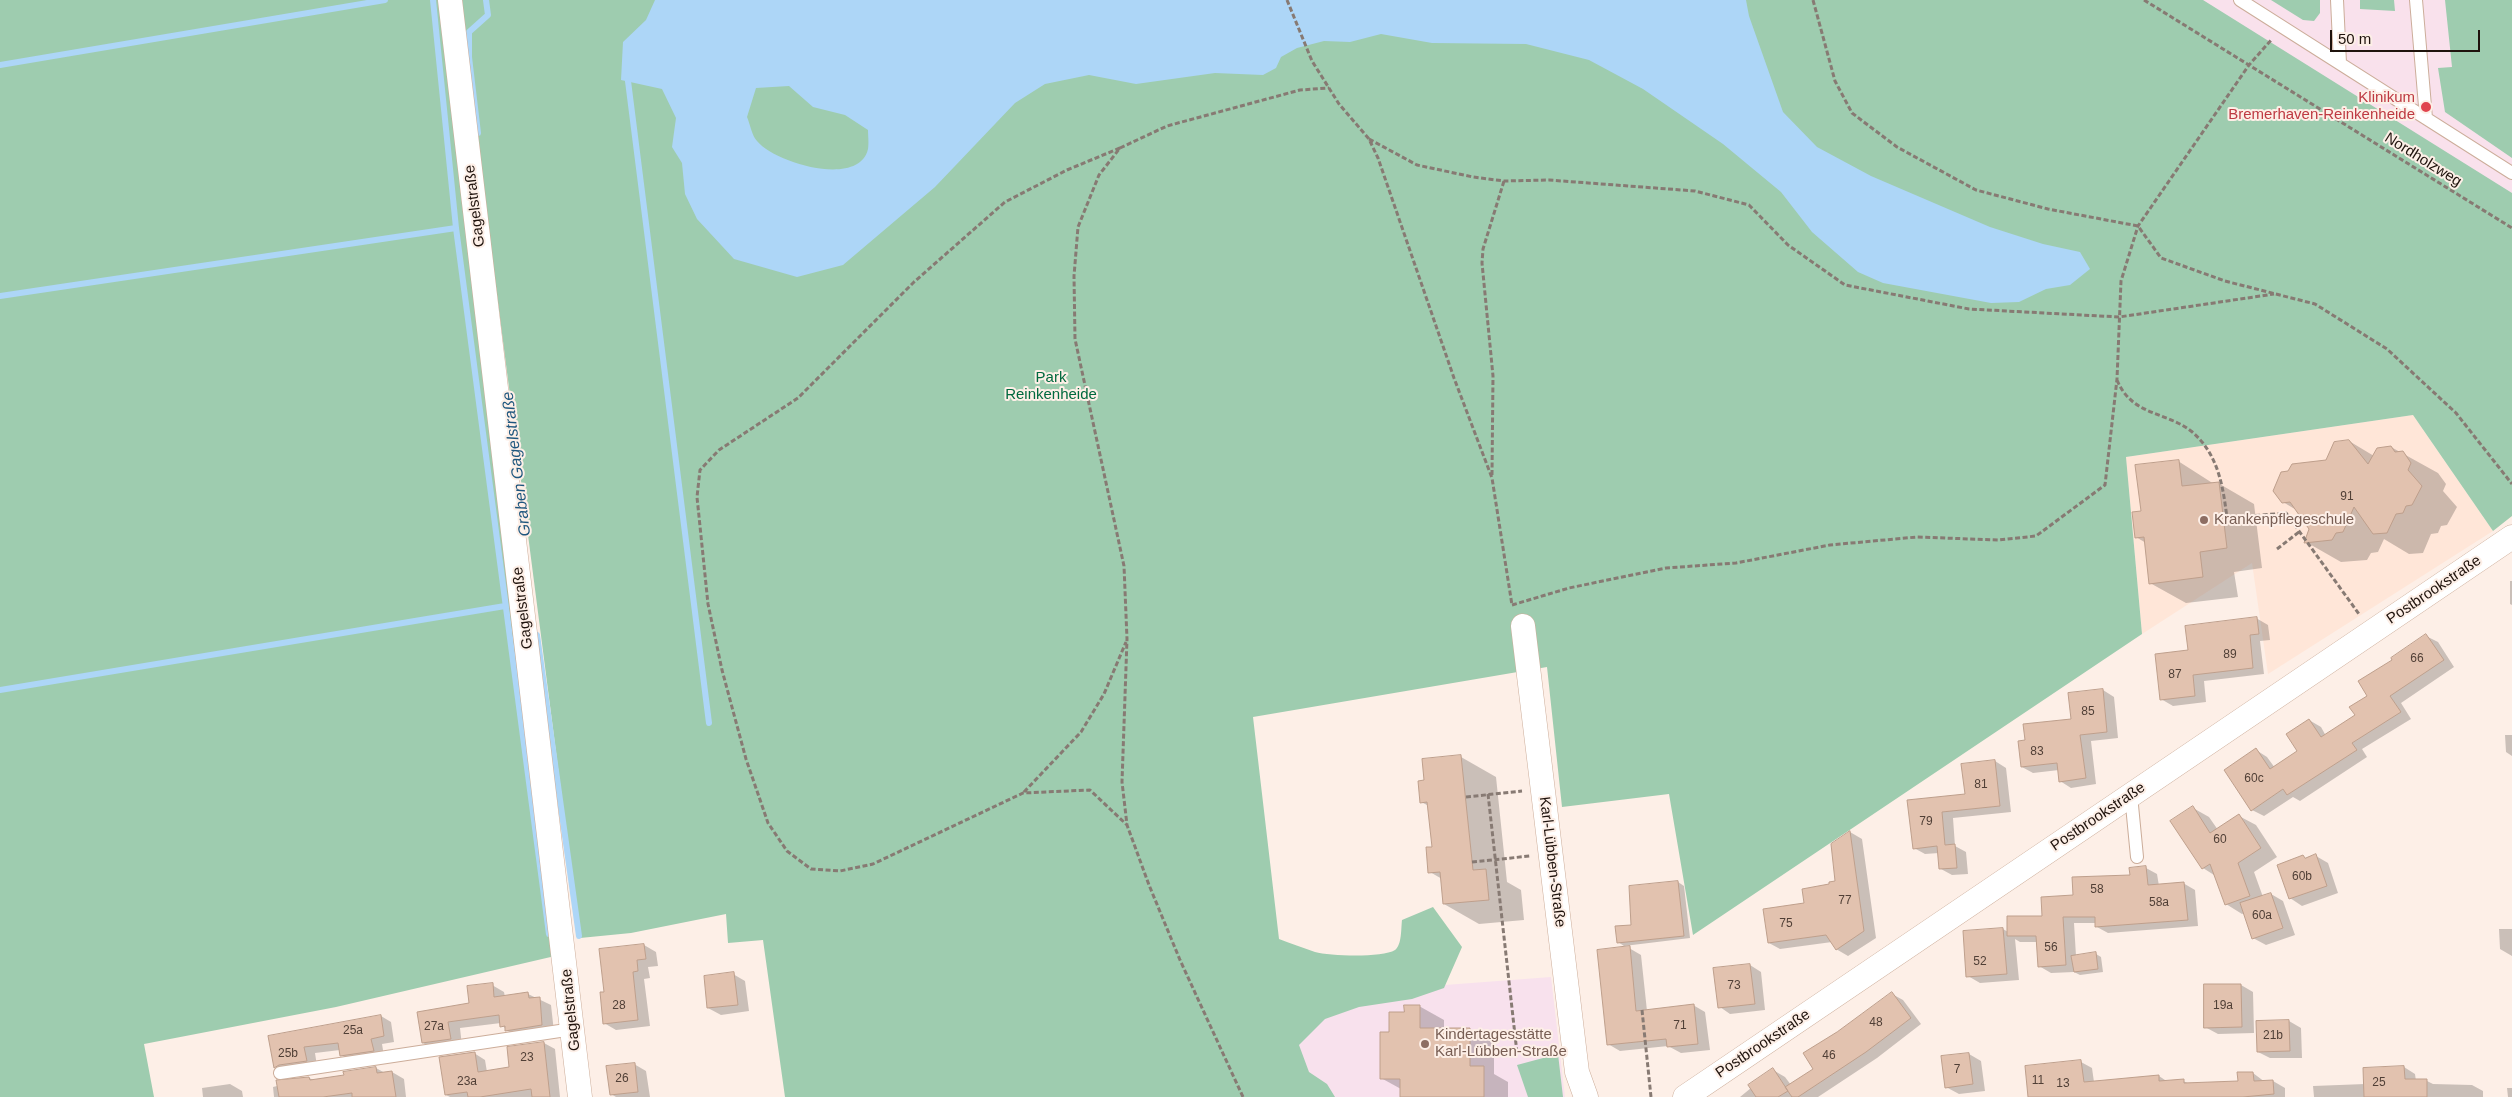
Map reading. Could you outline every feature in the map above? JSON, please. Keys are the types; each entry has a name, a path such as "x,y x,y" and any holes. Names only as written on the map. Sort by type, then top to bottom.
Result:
{"street":[{"name":"Gagelstraße","path":"450,0 580,1097"},
{"name":"Postbrookstraße","path":"1685,1097 2512,537"},
{"name":"Karl-Lübben-Straße","path":"1523,626 1577,1072 1586,1097"}],"lane":[{"path":"2240,0 2512,172"},
{"path":"2337,0 2340,64"},
{"path":"2416,0 2426,118"},
{"path":"2131,795 2137,857"},
{"path":"280,1073 573,1029"}],"path":[{"path":"1287,0 1312,61 1339,104 1369,138 1417,165 1473,177 1504,181 1549,180 1695,191 1749,205 1788,245 1846,285 1969,309 2119,317 2274,294"},
{"path":"1813,0 1835,81 1852,113 1897,147 1976,190 2048,209 2138,226 2161,258 2225,281 2315,304 2387,349 2456,413 2512,484"},
{"name":"Nordholzweg","path":"2144,0 2512,228"},
{"path":"1512,605 1569,588 1666,568 1736,563 1830,546 1918,537 1998,540 2036,536 2105,485 2117,379 2121,281 2138,226 2249,66 2282,26"},
{"path":"1127,639 1104,694 1081,732 1023,793 873,864 840,871 811,869 787,851 768,822 746,759 722,670 708,604 697,497 700,470 719,450 798,398 914,282 1005,202 1068,170 1167,126 1300,90 1329,88"},
{"path":"1369,138 1492,478"},
{"path":"1120,148 1099,175 1078,227 1074,285 1075,338 1124,566 1127,639 1122,782 1127,825 1180,960 1244,1097"},
{"path":"1504,181 1483,249 1482,263 1493,376 1492,478 1512,605 1523,626"},
{"path":"2117,379 2123,394 2137,405 2190,431 2209,452 2222,477 2226,518 2286,514 2372,632"},
{"path":"2277,549 2299,532"},
{"path":"1466,796 1543,788"},
{"path":"1023,793 1090,790 1127,825"},
{"path":"1488,794 1517,1053"},
{"path":"1472,862 1551,854"},
{"path":"1642,1010 1651,1097"},
{"path":"1481,1054 1575,1050"}],"shaded area":[{"name":"Klinikum Bremerhaven-Reinkenheide","path":"2167,0 2512,0 2512,215"},
{"path":"2413,415 2493,531 2268,674 2252,563 2142,634 2126,457"},
{"name":"Kindertagesstätte Karl-Lübben-Straße","path":"1551,977 1565,1097 1301,1097 1286,997"}],"green space":[{"path":"0,0 441,0 555,956 336,1007 144,1044 154,1097 0,1097"},
{"name":"Park Reinkenheide","path":"459,0 2203,0 2512,193 2512,516 2493,531 2413,415 2126,457 2142,634 1693,935 1669,794 1562,807 1547,667 1253,717 1279,939 1322,953 1356,955 1388,953 1395,950 1399,944 1402,920 1433,907 1462,947 1444,988 1412,999 1359,1007 1325,1019 1299,1045 1309,1072 1327,1084 1335,1097 785,1097 763,940 728,943 726,914 631,933 580,938"},
{"path":"2271,0 2320,0 2320,13 2314,21 2303,20"},
{"path":"2360,0 2394,0 2395,11 2360,9"},
{"path":"2445,0 2512,0 2512,158 2445,112 2438,68 2452,67"},
{"path":"1558,1054 1563,1097 1528,1097 1517,1065"}],"water":[{"path":"655,0 1746,0 1749,16 1783,112 1817,147 1871,176 1990,227 2043,244 2080,252 2090,269 2070,285 2046,289 2019,302 1991,303 1883,283 1858,272 1812,232 1781,192 1723,144 1643,89 1589,60 1526,44 1432,43 1381,34 1350,42 1324,41 1297,48 1281,57 1276,68 1263,75 1215,73 1136,84 1089,75 1045,84 1015,103 935,187 843,265 797,277 734,259 697,219 685,194 682,163 672,147 676,118 662,89 621,80 623,42 646,20","holes":["789,86 813,107 845,115 868,130 868,149 861,161 849,167 834,169 816,168 781,157 755,139 747,117 756,88"]}],"building":[{"path":"2349,440 2368,464 2377,448 2391,446 2395,452 2403,451 2411,463 2408,470 2422,486 2412,505 2406,506 2403,513 2396,514 2387,533 2373,534 2354,507 2343,532 2336,533 2332,540 2304,543 2309,529 2290,502 2282,503 2273,491 2281,472 2288,471 2292,464 2326,460 2334,442"},
{"name":"Krankenpflegeschule","path":"2179,460 2182,486 2219,482 2227,548 2200,552 2203,577 2149,584 2144,537 2135,538 2132,512 2141,511 2135,465"},
{"path":"2257,617 2259,634 2250,635 2253,668 2193,675 2195,696 2160,700 2155,654 2188,650 2185,626"},
{"path":"2426,634 2444,660 2390,696 2401,712 2352,743 2357,750 2287,795 2283,789 2251,811 2224,770 2256,748 2270,769 2297,751 2286,734 2309,719 2321,737 2355,715 2349,707 2367,696 2358,681 2392,660 2391,658"},
{"path":"2103,689 2107,732 2080,735 2086,778 2059,782 2057,763 2021,767 2018,741 2025,740 2023,724 2071,719 2068,693"},
{"path":"1461,755 1473,870 1486,869 1489,900 1443,904 1440,872 1428,873 1426,847 1432,847 1427,802 1420,803 1418,781 1424,780 1422,759"},
{"path":"1995,760 2000,806 1942,812 1945,845 1955,844 1957,868 1939,869 1937,846 1913,849 1907,800 1965,794 1961,764"},
{"path":"2193,806 2210,833 2239,814 2261,848 2238,863 2250,896 2225,905 2210,864 2202,869 2170,821"},
{"path":"1850,831 1864,931 1836,950 1826,935 1768,943 1763,909 1804,903 1802,889 1829,884 1829,882 1835,881 1831,844"},
{"path":"2316,854 2327,886 2289,899 2277,865 2303,855 2305,858"},
{"path":"2146,866 2148,885 2184,882 2188,920 2095,927 2095,917 2063,917 2066,965 2038,967 2036,936 2007,936 2007,916 2042,916 2041,897 2073,895 2072,877 2130,875 2129,868"},
{"path":"1678,881 1684,936 1617,943 1615,926 1631,925 1629,886"},
{"path":"2271,893 2283,928 2252,939 2240,903"},
{"path":"2003,928 2007,974 1966,977 1963,931"},
{"path":"644,944 646,959 637,960 638,971 633,972 638,1020 603,1024 600,992 604,992 599,949"},
{"path":"1630,946 1636,1011 1694,1004 1698,1044 1667,1047 1666,1039 1607,1045 1597,950"},
{"path":"2096,952 2098,969 2074,972 2071,956"},
{"path":"1750,964 1755,1004 1718,1008 1713,968"},
{"path":"734,972 738,1005 707,1008 704,976"},
{"path":"493,983 494,997 528,992 529,998 540,997 542,1025 505,1031 505,1026 500,1027 499,1015 448,1022 451,1039 422,1043 417,1012 469,1003 467,986"},
{"path":"2204,984 2241,984 2242,1027 2204,1028"},
{"path":"1892,992 1911,1018 1866,1052 1798,1097 1792,1097 1785,1087 1813,1069 1803,1053 1837,1032"},
{"path":"1404,1005 1420,1005 1420,1028 1470,1028 1470,1066 1484,1066 1484,1097 1400,1097 1400,1079 1380,1079 1380,1032 1389,1032 1389,1012 1404,1012"},
{"path":"381,1015 384,1036 371,1039 374,1051 340,1056 338,1043 304,1047 307,1061 279,1065 274,1068 268,1036"},
{"path":"2289,1020 2290,1051 2257,1052 2256,1021"},
{"path":"544,1042 550,1097 532,1097 531,1089 480,1097 468,1097 467,1092 445,1095 439,1057 475,1052 478,1072 509,1067 507,1047"},
{"path":"1969,1053 1973,1084 1945,1088 1941,1056"},
{"path":"2081,1060 2084,1082 2159,1075 2159,1081 2184,1079 2184,1083 2238,1081 2237,1072 2253,1072 2254,1081 2273,1080 2274,1094 2243,1097 2028,1097 2025,1066"},
{"path":"635,1063 638,1092 610,1095 606,1066"},
{"path":"2404,1066 2405,1079 2427,1079 2427,1097 2364,1097 2363,1068"},
{"path":"376,1067 377,1073 392,1071 396,1097 352,1097 352,1093 323,1097 279,1097 276,1080 309,1077 310,1080 344,1075 343,1072"},
{"path":"1773,1068 1788,1091 1778,1097 1756,1097 1748,1085"}],"waterway":[{"path":"0,65 385,0"},
{"path":"433,0 456,228 549,934"},
{"name":"Graben Gagelstraße","path":"478,133 469,57 469,32 488,15 486,0"},
{"path":"628,81 709,723"},
{"path":"0,296 456,228"},
{"path":"0,690 505,606"},
{"name":"Graben Gagelstraße","path":"537,635 579,936"}],"place":[{"name":"Klinikum Bremerhaven-Reinkenheide","path":"2426,107"},
{"name":"Krankenpflegeschule","path":"2204,520"},
{"name":"Kindertagesstätte Karl-Lübben-Straße","path":"1425,1044"}]}
